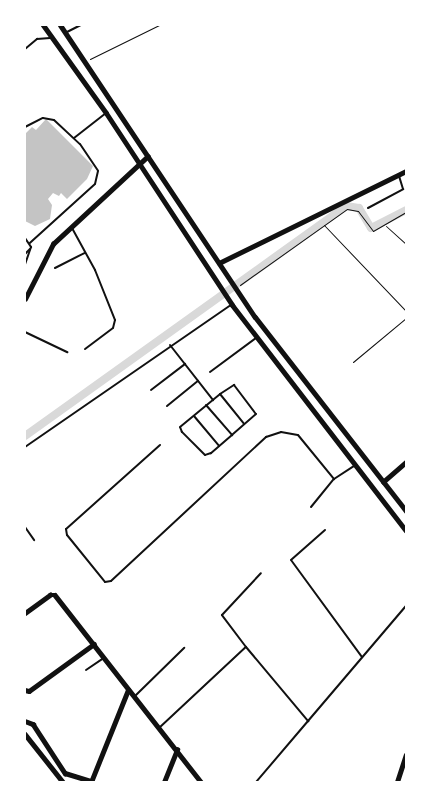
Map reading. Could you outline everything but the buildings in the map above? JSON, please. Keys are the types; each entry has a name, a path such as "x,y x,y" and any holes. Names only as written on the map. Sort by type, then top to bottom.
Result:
{"street":[{"path":"43,25 57,41 140,162 230,303 406,531"},
{"path":"60,25 236,289 406,511"},
{"path":"25,298 44,257 71,226 148,156"},
{"path":"219,263 406,171"},
{"path":"383,482 406,462"},
{"path":"25,613 50,595 55,595 201,782"},
{"path":"25,690 29,691 94,644"},
{"path":"25,721 32,724 64,773 92,781 128,690"},
{"path":"25,734 63,782"},
{"path":"164,782 177,750"},
{"path":"397,782 406,755"}],"lane":[{"path":"65,33 81,25"},
{"path":"25,49 37,39 57,41"},
{"path":"74,138 106,113"},
{"path":"25,127 50,119 74,138 91,158 98,177 95,184 30,243"},
{"path":"368,208 403,190 399,175"},
{"path":"71,226 85,252 115,320 113,328 85,349"},
{"path":"25,238 31,247 25,264"},
{"path":"25,254 31,247"},
{"path":"55,268 85,252"},
{"path":"25,447 230,303"},
{"path":"25,332 67,352"},
{"path":"210,372 256,338"},
{"path":"170,345 213,400"},
{"path":"151,390 184,364"},
{"path":"167,406 198,381"},
{"path":"234,385 254,407 256,414 219,446 203,454 182,432 180,427 213,400 234,385"},
{"path":"220,394 244,424"},
{"path":"206,405 232,435"},
{"path":"194,416 219,446"},
{"path":"160,445 69,523 66,529 67,534 105,582 111,581 266,437 281,432 298,434 334,479"},
{"path":"311,507 334,479 354,465"},
{"path":"25,527 34,540"},
{"path":"325,530 291,560 362,657"},
{"path":"261,573 222,615 246,647 308,721"},
{"path":"256,782 406,606"},
{"path":"159,728 246,647"},
{"path":"134,697 184,648"},
{"path":"86,670 104,658"}],"path":[{"path":"85,61 158,25"},
{"path":"236,289 324,225 352,209 373,231 385,226 406,212"},
{"path":"324,225 406,311"},
{"path":"385,226 406,244"},
{"path":"353,362 406,318"}],"waterway":[{"path":"25,436 346,206 359,208 371,228 406,210"}]}
